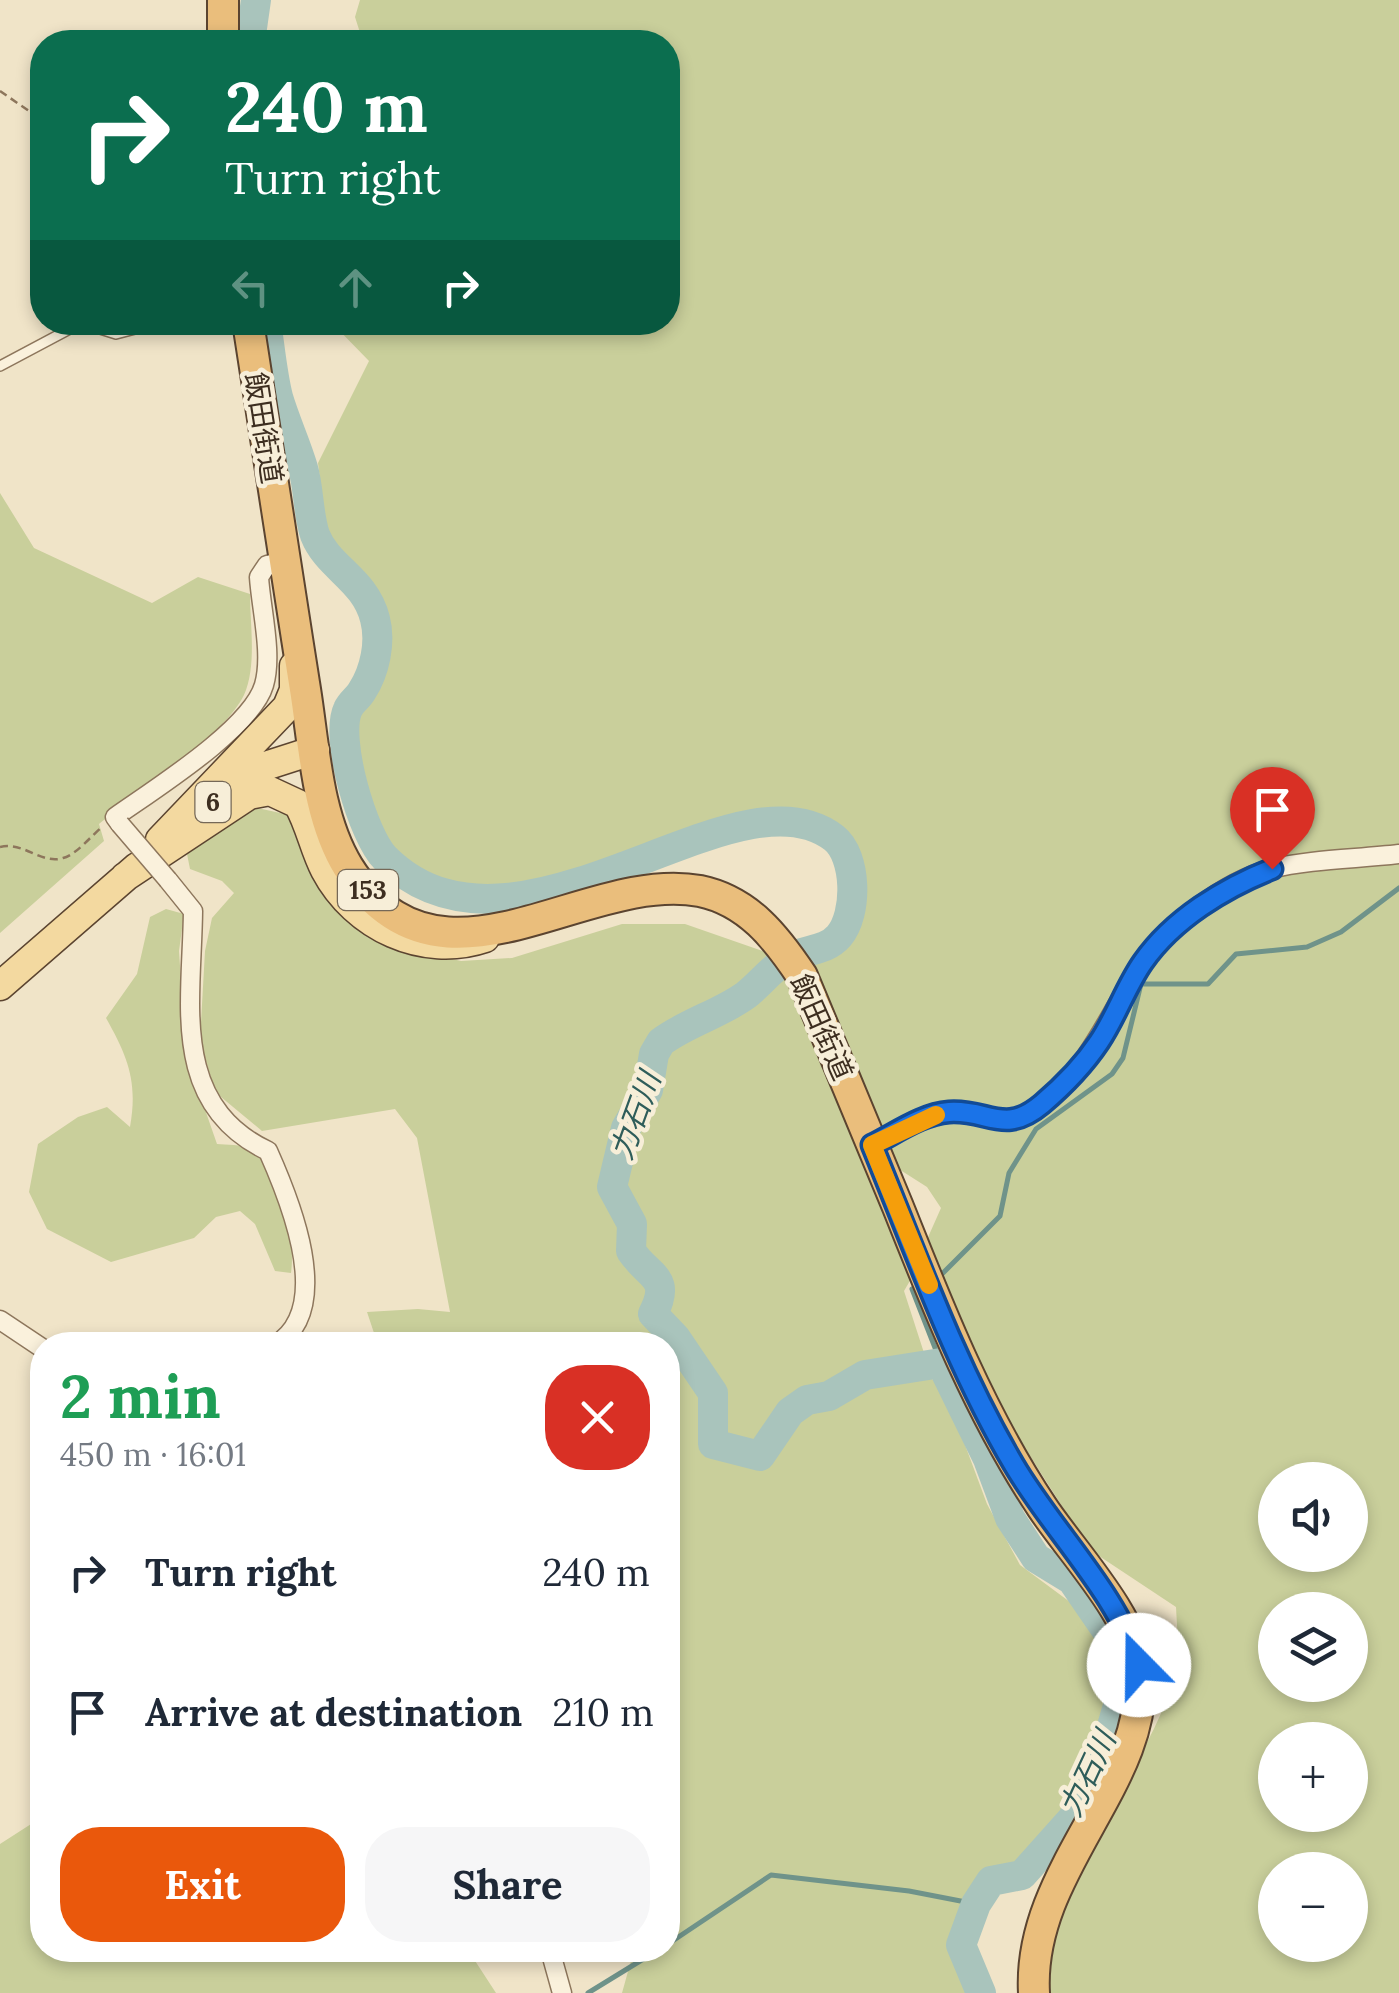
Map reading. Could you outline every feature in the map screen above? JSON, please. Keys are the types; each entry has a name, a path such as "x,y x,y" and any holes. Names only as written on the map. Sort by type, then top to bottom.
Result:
{"highway":[{"path":"223,0 223,30"},
{"name":"飯田街道","path":"250,335 315,750 335,841 350,869 382,904 414,922 447,932 508,930 582,904 662,892 701,892 750,914 793,963 967,1374 1014,1466 1118,1615 1139,1665 1140,1696 1133,1735 1051,1893 1032,1958 1034,1993"}],"main road":[{"path":"125,877 287,708 294,690 292,605"},
{"name":"6","path":"0,986 244,778 276,760 315,750"},
{"path":"125,877 249,795 270,790 298,804 332,882 356,909 385,930 416,942 452,946 508,930"}],"street":[{"path":"285,560 267,565 259,577 266,670 260,694 196,760 118,820 193,912 190,1051 202,1088 236,1136 268,1150 298,1220 302,1309 291,1332"},
{"path":"872,1145 926,1118 950,1112 992,1122 1017,1120 1042,1104 1098,1043 1144,960 1175,928 1248,878 1272,869 1399,854"},
{"path":"0,1320 30,1340"},
{"path":"553,1962 562,1993"}],"lane":[{"path":"0,366 60,335"}],"path":[{"path":"0,92 30,112"},
{"path":"0,847 13,843 51,858 64,858 118,820"}],"green space":[{"path":"360,0 1399,0 1399,1993 1050,1993 1050,1950 1059,1909 1075,1869 1160,1716 1174,1676 1178,1651 1176,1607 1090,1550 995,1401 925,1244 941,1208 927,1187 894,1166 811,964 850,925 859,866 845,839 820,823 784,814 717,827 554,878 525,891 480,898 426,879 373,829 352,759 354,722 385,661 383,607 361,574 327,539 318,463 369,361 344,335 680,335 680,30 359,30 355,17"},
{"path":"0,493 34,548 152,603 198,577 250,594 252,645 248,684 234,711 200,745 99,824 104,841 0,933"},
{"path":"248,806 294,816 413,950 461,961 512,958 622,924 685,924 774,955 795,983 911,1279 904,1291 925,1356 920,1368 945,1391 987,1504 1020,1565 1070,1602 1103,1641 1113,1661 1108,1712 1090,1741 1069,1812 1023,1868 993,1870 986,1876 959,1925 955,1956 966,1993 622,1993 631,1962 680,1962 680,1332 374,1332 367,1312 450,1312 417,1138 395,1109 262,1131 215,1092 200,1040 205,951 212,918 234,893 222,881 190,869 187,854"},
{"path":"166,909 184,914 179,951 186,1055 217,1144 249,1149 270,1171 278,1187 289,1224 291,1273 275,1271 255,1224 240,1211 216,1217 194,1238 111,1262 47,1229 29,1192 38,1144 78,1117 107,1107 130,1127 132,1083 106,1018 137,974 150,917"},
{"path":"30,1825 30,1962 476,1962 496,1993 0,1993 0,1844"}],"waterway":[{"name":"力石川","path":"252,30 256,0"},
{"name":"力石川","path":"268,335 278,397 303,468 315,535 328,556 363,594 375,619 377,647 373,665 367,683 348,709 345,741 360,809 385,858 438,891 496,899 559,888 741,826 792,822 834,838 847,858 852,900 839,936 827,945 786,960 736,1002 661,1042 654,1054 648,1090 626,1128 612,1187 632,1224 631,1251 659,1284 653,1314 670,1332"},
{"path":"940,1276 1000,1216 1009,1173 1036,1129 1112,1074 1123,1058 1141,984 1208,984 1236,954 1307,947 1341,932 1399,888"},
{"path":"920,1285 912,1289 941,1363"},
{"name":"力石川","path":"680,1344 713,1393 713,1444 760,1456 790,1412 807,1400 829,1396 865,1375 941,1363 988,1459 1010,1518 1036,1558 1072,1580 1118,1647 1124,1685 1106,1747 1073,1818 1022,1875 991,1881 976,1904 961,1945 981,1993"},
{"path":"680,1936 771,1875 909,1891 976,1904"},
{"path":"588,1993 638,1962"}],"slow traffic":[{"path":"929,1285 872,1145 936,1115"}],"route":[{"path":"1139,1665 1118,1615 1014,1466 967,1374 872,1145 926,1118 950,1112 992,1122 1017,1120 1042,1104 1098,1043 1144,960 1175,928 1215,896 1272,869"}]}
